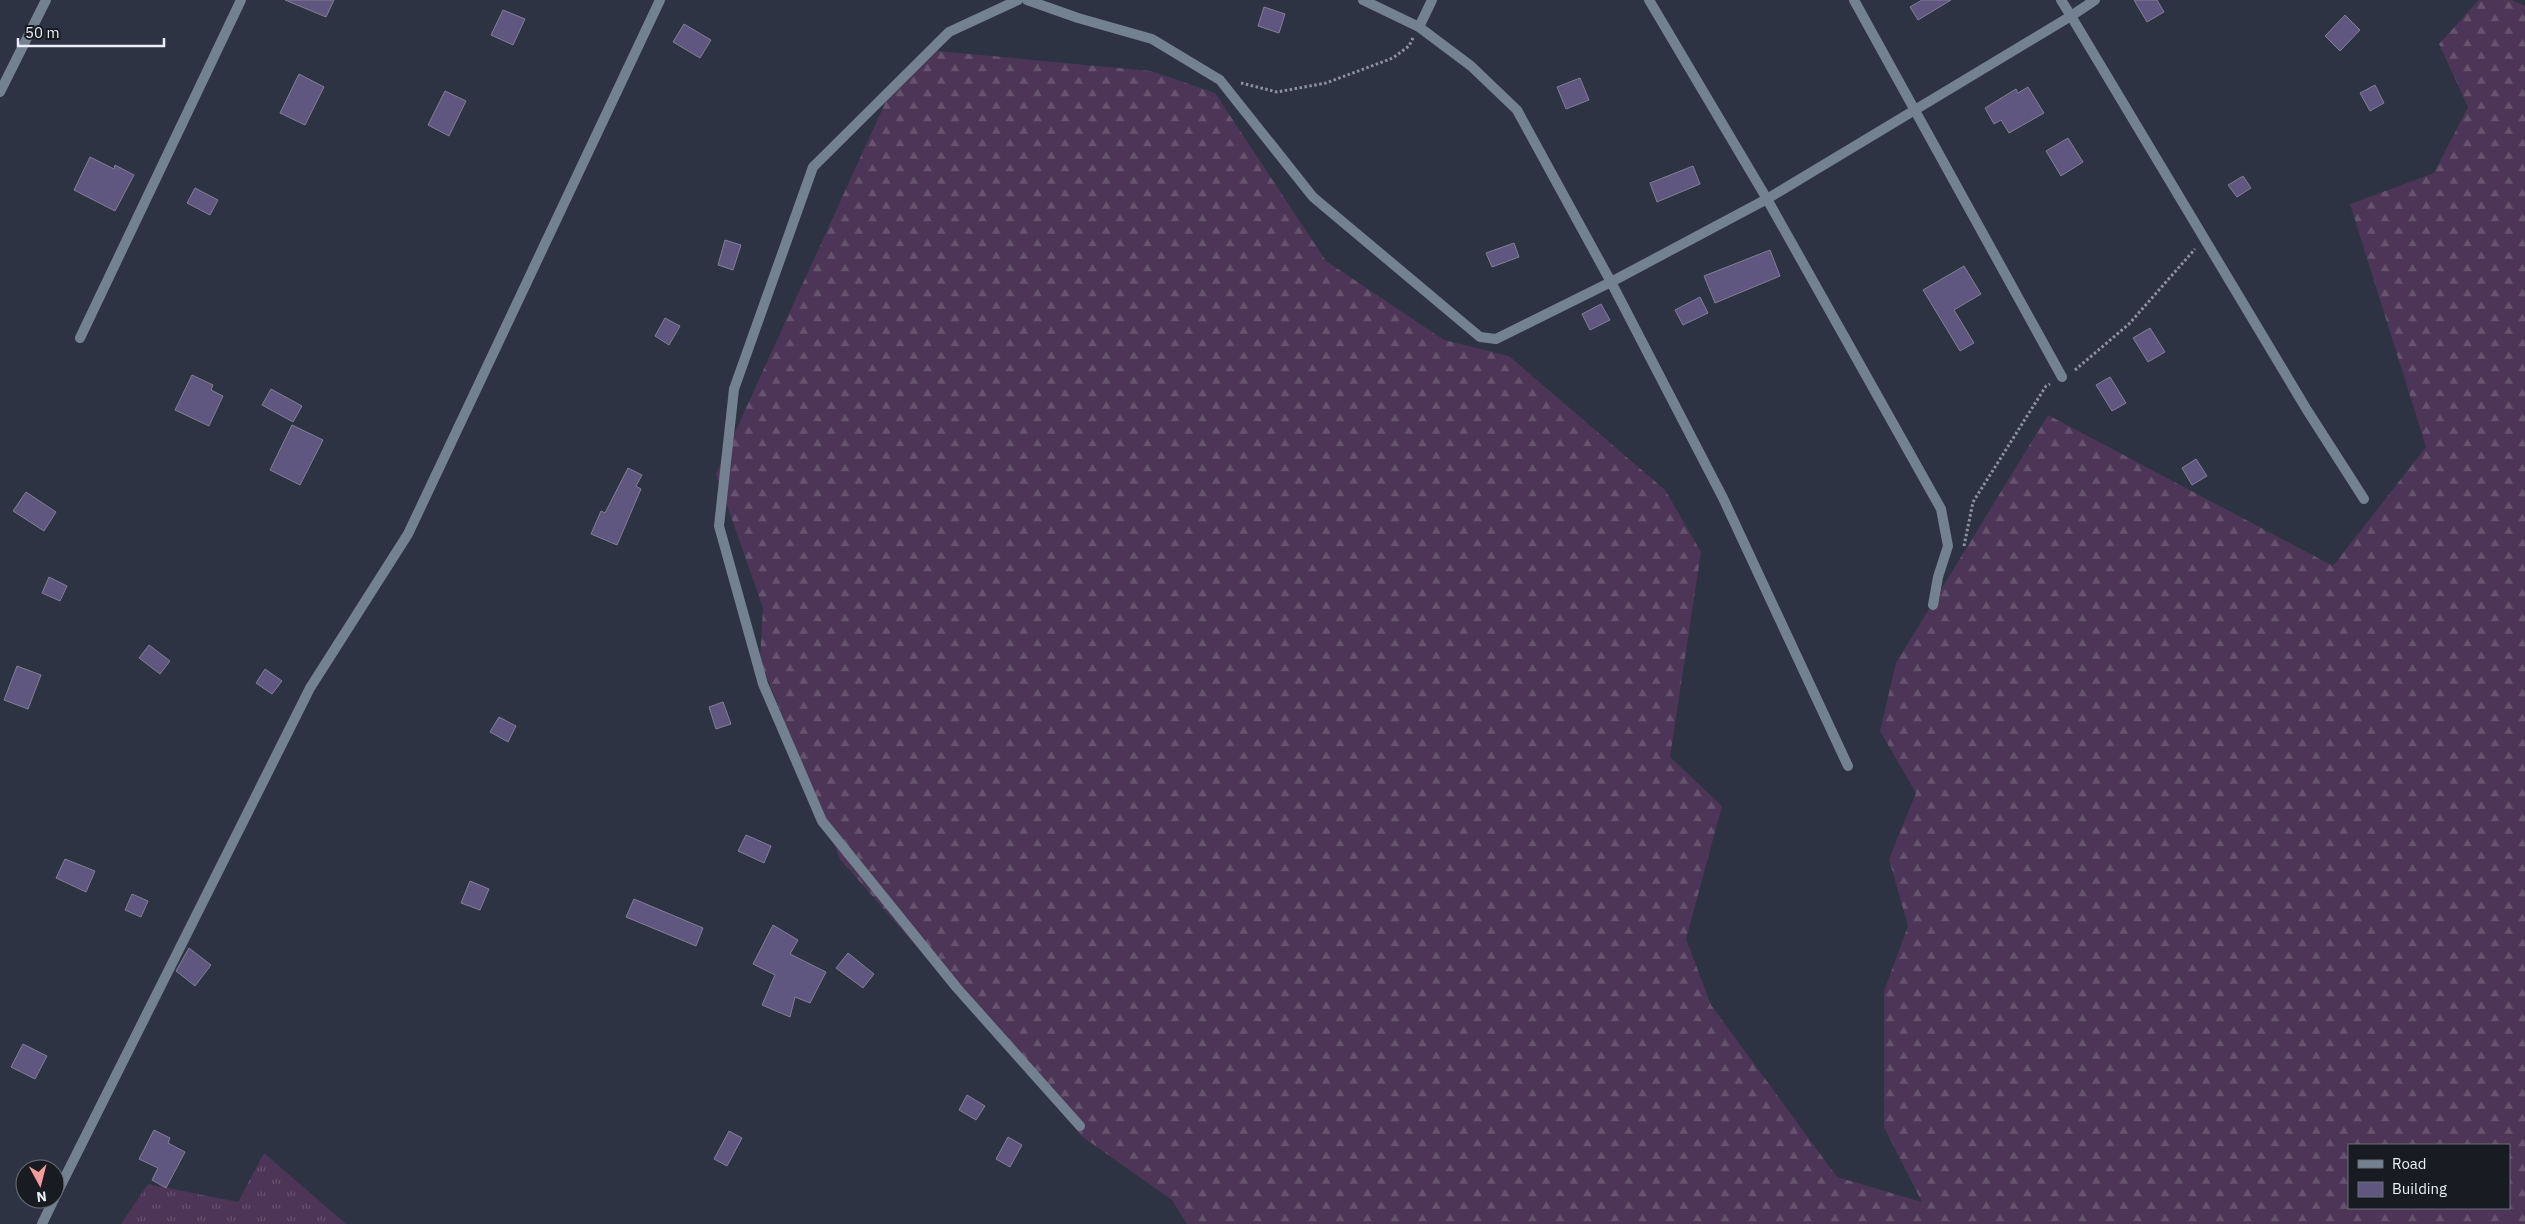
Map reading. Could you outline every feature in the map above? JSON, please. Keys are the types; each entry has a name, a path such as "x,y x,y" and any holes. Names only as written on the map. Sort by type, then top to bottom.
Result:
{"street":[{"path":"0,92 46,0"},
{"path":"80,338 241,0"},
{"path":"65,1178 310,688 408,534 660,0"},
{"path":"1018,0 949,32 813,167 734,389 719,526 763,684 822,821 958,988 1080,1126"},
{"path":"1027,0 1078,18 1152,39 1220,80 1313,197 1480,337 1496,339 1611,282 1767,199 2095,0"},
{"path":"1363,0 1419,27 1471,66 1517,110 1611,282 1723,498 1848,766"},
{"path":"1419,27 1432,0"},
{"path":"1649,0 1767,199 1941,509 1948,546 1938,577 1933,605"},
{"path":"1854,0 2062,377"},
{"path":"2061,0 2307,410 2364,499"},
{"path":"42,1224 50,1209"}],"path":[{"path":"1220,80 1277,92 1326,84 1393,58 1409,46 1419,27"},
{"path":"1961,554 1973,502 1977,494 2046,386 2080,367 2129,324 2204,239"}],"green space":[{"path":"2479,0 2512,0 2525,6 2525,1224 1187,1224 1172,1200 1084,1138 840,859 760,660 763,608 716,474 887,99 937,51 1151,71 1215,93 1326,261 1444,340 1509,356 1665,490 1701,552 1670,757 1722,806 1686,939 1711,1005 1837,1177 1922,1202 1884,1127 1884,991 1908,926 1889,859 1916,793 1880,731 1896,663 2048,415 2333,566 2426,447 2350,204 2434,173 2468,107 2439,44"},
{"path":"264,1153 346,1224 121,1224 148,1184 238,1202"}],"building":[{"path":"285,0 334,0 326,17"},
{"path":"1922,0 1951,0 1918,20 1910,7"},
{"path":"2134,0 2157,0 2164,12 2147,22"},
{"path":"1264,7 1285,14 1279,33 1258,26"},
{"path":"503,10 525,19 513,45 491,35"},
{"path":"2345,15 2360,30 2340,51 2325,36"},
{"path":"684,24 711,40 700,58 673,42"},
{"path":"299,74 324,87 305,125 280,113"},
{"path":"1580,78 1589,100 1566,109 1557,87"},
{"path":"2375,85 2384,103 2370,111 2360,93"},
{"path":"2028,87 2044,113 2009,133 2001,120 1994,124 1985,108 2016,89 2018,93"},
{"path":"445,91 466,101 449,136 428,125"},
{"path":"2068,138 2083,162 2061,176 2046,151"},
{"path":"90,157 114,169 115,165 134,175 115,211 74,190"},
{"path":"1693,166 1700,184 1657,202 1650,183"},
{"path":"2243,176 2251,188 2237,197 2228,185"},
{"path":"195,188 218,200 210,215 187,203"},
{"path":"725,240 741,245 733,270 718,265"},
{"path":"1514,243 1519,257 1492,267 1486,253"},
{"path":"1770,250 1780,276 1715,303 1704,276"},
{"path":"1964,266 1981,294 1954,310 1974,343 1960,351 1923,290"},
{"path":"1700,297 1708,313 1683,325 1675,310"},
{"path":"1601,304 1610,320 1590,330 1582,314"},
{"path":"665,318 680,326 669,345 655,336"},
{"path":"2150,328 2165,352 2148,362 2133,338"},
{"path":"192,375 213,385 211,390 223,396 209,426 175,410"},
{"path":"2110,377 2126,403 2112,411 2096,385"},
{"path":"271,389 302,406 293,422 262,405"},
{"path":"292,425 323,440 300,485 270,470"},
{"path":"2196,459 2207,476 2192,485 2182,468"},
{"path":"628,468 642,475 636,486 641,489 617,545 591,534 601,511 605,513"},
{"path":"26,492 56,512 44,531 13,511"},
{"path":"49,577 67,586 60,601 42,593"},
{"path":"149,645 170,661 160,674 139,658"},
{"path":"17,666 41,675 28,709 4,700"},
{"path":"265,669 282,681 272,694 256,683"},
{"path":"723,702 731,724 716,729 709,707"},
{"path":"499,717 516,726 508,742 490,732"},
{"path":"746,835 771,846 764,863 738,851"},
{"path":"65,859 95,871 86,892 56,878"},
{"path":"470,881 489,889 480,910 461,903"},
{"path":"132,894 148,901 141,917 125,910"},
{"path":"634,899 703,928 696,946 626,917"},
{"path":"773,925 798,940 790,954 826,972 810,1003 795,997 790,1017 762,1005 775,975 753,964"},
{"path":"189,948 211,965 195,986 176,971"},
{"path":"848,953 874,974 863,988 836,968"},
{"path":"23,1044 47,1056 35,1079 11,1067"},
{"path":"967,1095 985,1106 976,1120 959,1110"},
{"path":"154,1130 170,1138 168,1143 185,1152 166,1188 152,1180 158,1168 139,1159"},
{"path":"729,1131 742,1138 727,1166 714,1159"},
{"path":"1008,1137 1022,1145 1010,1167 996,1159"}]}
